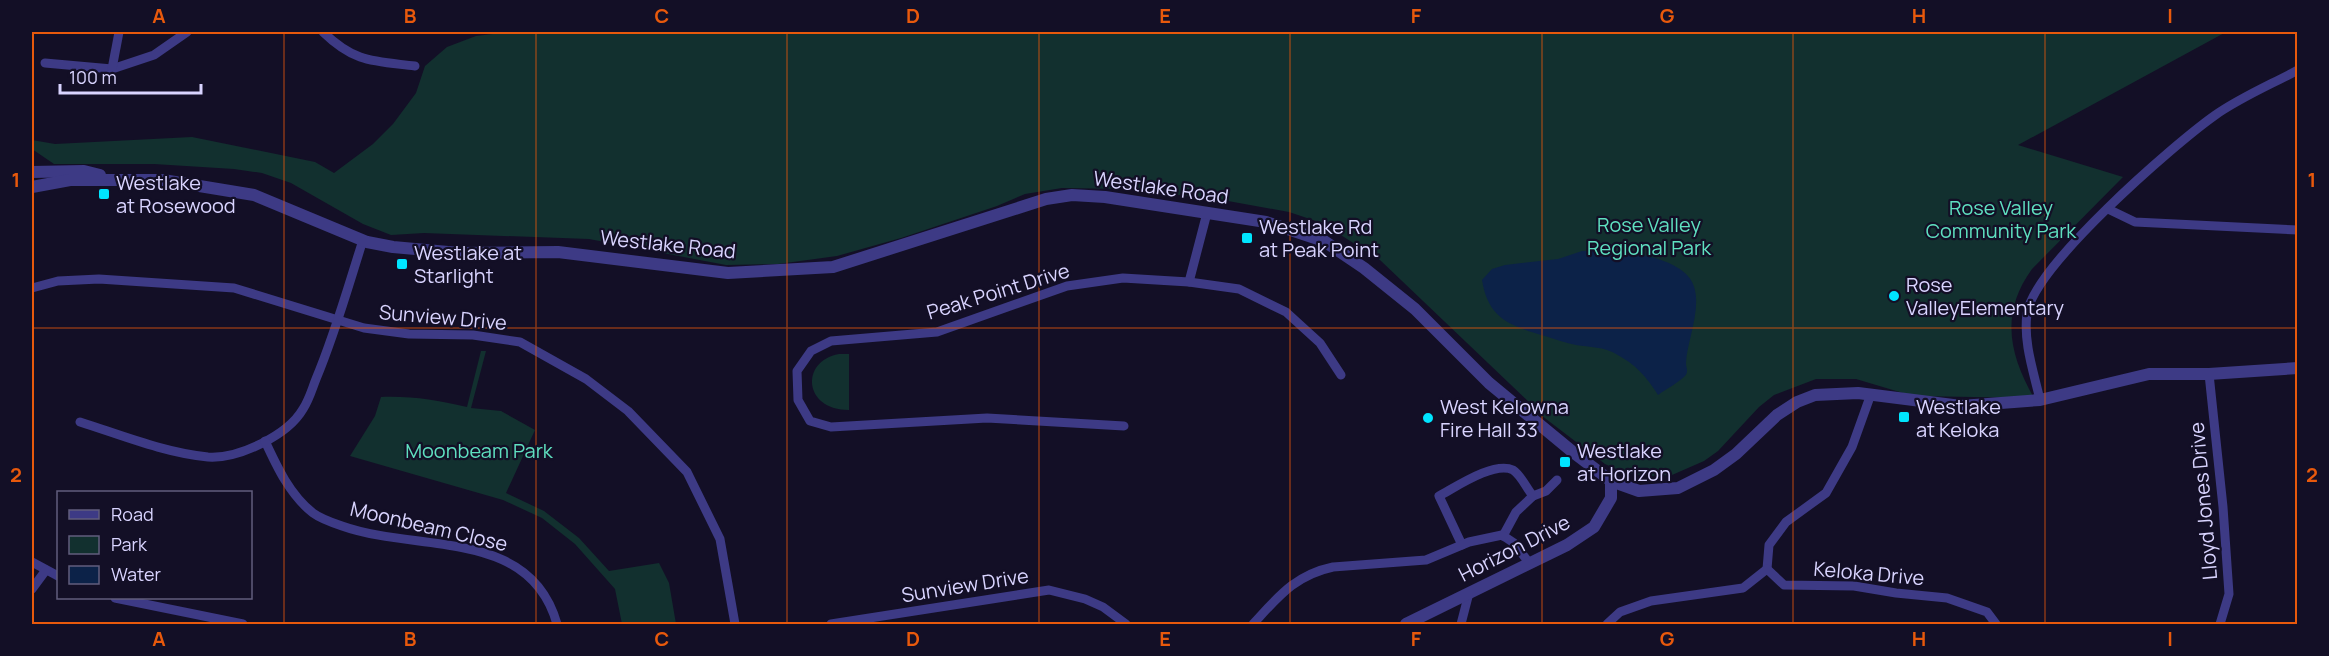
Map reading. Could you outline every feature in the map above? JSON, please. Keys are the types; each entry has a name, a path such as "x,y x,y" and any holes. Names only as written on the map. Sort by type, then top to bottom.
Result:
{"street":[{"path":"112,69 119,32"},
{"path":"45,63 112,69 154,55 187,32"},
{"path":"323,32 335,44 360,59 415,66"},
{"path":"2040,400 2028,341 2027,313 2040,284 2063,255 2141,175 2215,115 2298,70"},
{"path":"32,172 84,171 122,180"},
{"name":"Westlake Road","path":"32,187 70,180 163,180 254,195 363,240 393,247 459,253 558,252 728,273 833,267 1046,199 1072,195 1106,197 1266,222 1296,230 1337,248 1415,309 1489,383 1574,453 1611,481 1639,491 1678,488 1714,471 1736,454 1777,415 1797,402 1815,395 1858,393 1961,406 2040,400 2150,374 2209,374 2298,368"},
{"path":"2108,209 2135,222 2298,230"},
{"path":"1189,282 1207,213"},
{"path":"80,422 164,448 210,457 234,453 281,432 303,410 330,346 363,240"},
{"name":"Peak Point Drive","path":"1124,426 987,418 831,427 810,421 798,400 797,371 811,351 831,341 937,332 1067,286 1123,278 1189,282 1239,289 1286,312 1320,343 1341,375"},
{"name":"Sunview Drive","path":"32,288 57,280 99,279 234,288 364,328 409,334 473,335 520,342 586,380 628,411 687,472 720,539 735,624"},
{"name":"Lloyd Jones Drive","path":"2209,374 2223,507 2229,594 2220,624"},
{"path":"1607,624 1620,612 1650,601 1743,588 1767,569 1769,545 1786,522 1826,493 1852,447 1871,394"},
{"name":"Moonbeam Close","path":"265,441 288,484 302,504 315,515 360,532 473,550 502,558 526,572 544,592 557,624"},
{"path":"1462,545 1439,496 1487,471 1503,467 1515,471 1533,496"},
{"path":"1503,536 1516,512 1533,496 1546,491 1557,480"},
{"name":"Horizon Drive","path":"1406,624 1567,545 1594,527 1611,498 1611,481"},
{"path":"1253,624 1291,584 1319,570 1426,560 1462,545 1489,537 1503,536 1514,543 1530,564"},
{"path":"32,562 57,576"},
{"name":"Keloka Drive","path":"1767,569 1784,585 1854,586 1947,598 1987,612 1996,624"},
{"path":"32,589 46,570"},
{"name":"Sunview Drive","path":"831,624 1049,590 1085,599 1103,607 1126,624"},
{"path":"1461,624 1469,593"},
{"path":"124,599 243,624"}],"green space":[{"name":"Rose Valley Regional Park","path":"509,32 2226,32 2018,145 2123,177 2032,269 2015,302 2012,318 2014,349 2025,382 2034,398 1913,396 1856,379 1816,379 1774,395 1759,407 1718,451 1704,461 1672,475 1650,476 1625,473 1605,464 1529,406 1531,404 1380,260 1322,223 1289,212 1217,199 1124,189 1062,188 1025,194 997,206 901,238 837,256 778,264 726,265 589,239 424,233 391,235 363,224 291,183 262,173 154,164 54,164 32,149 32,140 55,144 192,137 315,162 334,173 373,144 393,124 416,93 425,66 447,47 476,36"},
{"name":"Moonbeam Park","path":"481,351 486,351 471,408 501,411 535,430 506,493 544,511 579,538 609,571 659,563 669,583 676,624 622,624 615,589 575,544 542,518 503,500 350,456 375,416 381,397 424,399 467,407"},
{"path":"849,354 849,410 834,408 823,402 815,394 812,385 813,375 818,366 826,358"}],"water":[{"path":"1610,250 1668,263 1685,273 1692,282 1696,304 1687,353 1687,373 1658,395 1640,372 1623,358 1607,350 1576,345 1522,329 1503,319 1490,304 1485,293 1482,280 1492,269 1505,265 1558,259 1582,251"}],"place":[{"name":"Westlake at Rosewood","path":"104,194"},
{"name":"Westlake Rd at Peak Point","path":"1247,238"},
{"name":"Westlake at Starlight","path":"402,264"},
{"name":"Rose ValleyElementary","path":"1894,296"},
{"name":"Westlake at Keloka","path":"1904,417"},
{"name":"West Kelowna Fire Hall 33","path":"1428,418"},
{"name":"Westlake at Horizon","path":"1565,462"}],"park label":[{"name":"Rose Valley Community Park","path":"2001,218"}]}
